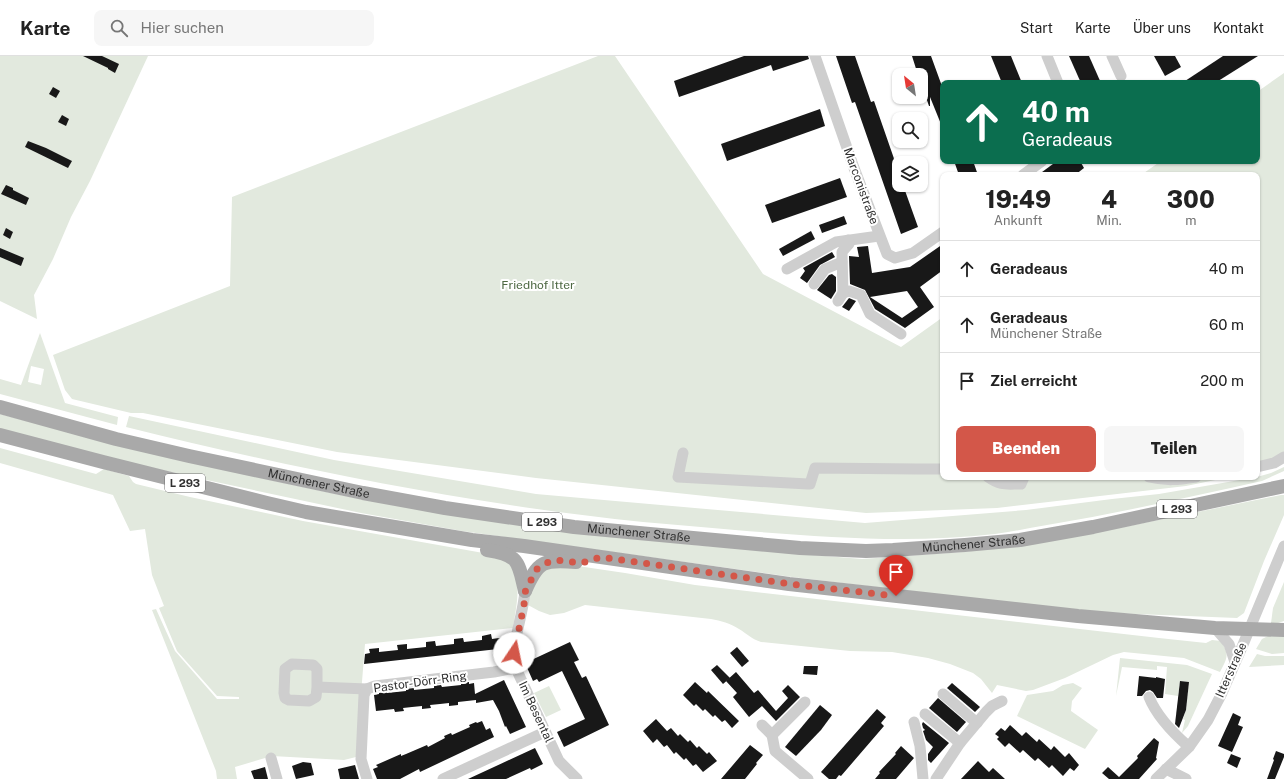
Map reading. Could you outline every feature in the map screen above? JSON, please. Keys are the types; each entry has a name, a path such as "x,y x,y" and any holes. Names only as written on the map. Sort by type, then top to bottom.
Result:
{"main road":[{"name":"Münchener Straße","path":"0,407 189,456 363,493 445,508 574,527 800,548 859,551 893,550 965,546 1020,540 1093,527 1284,486"},
{"name":"L 293","path":"0,435 306,512 472,540 805,585 1078,616 1216,628 1284,630"},
{"path":"1262,490 1284,475"},
{"path":"472,540 481,548 504,553 516,561 521,571 525,592"},
{"path":"525,592 536,570 545,563 556,560 582,563 601,557"}],"street":[{"name":"Marconistraße","path":"815,56 854,168 887,254 895,258 913,253 940,234"},
{"path":"1047,56 1057,80"},
{"path":"1112,56 1121,76"},
{"path":"1027,172 1038,164"},
{"path":"787,269 836,242 879,236"},
{"path":"848,240 849,244 842,252 841,297 849,291 861,295 870,314 901,334"},
{"path":"814,284 826,269 842,262"},
{"path":"683,453 678,477 810,484 815,468 940,469"},
{"path":"1260,466 1274,463 1284,457"},
{"path":"992,480 998,484 1021,484 1023,480"},
{"path":"1159,480 1176,480"},
{"name":"Itterstraße","path":"1156,779 1189,747 1208,720 1221,695 1284,546"},
{"name":"Im Besental","path":"525,592 524,605 513,662 559,761 577,779"},
{"path":"1216,628 1229,644 1235,662"},
{"name":"Pastor-Dörr-Ring","path":"367,779 362,759 364,695 367,689 375,686 494,672 515,668"},
{"path":"317,687 367,689"},
{"path":"943,694 977,723"},
{"path":"1149,697 1154,710 1178,738 1189,747"},
{"path":"936,779 960,743 992,706 1002,701"},
{"path":"772,735 805,702"},
{"path":"925,714 960,743"},
{"path":"914,722 920,746 923,779"},
{"path":"762,725 772,735 775,751 808,779"},
{"path":"443,779 545,732"},
{"path":"271,758 277,779"},
{"path":"1166,769 1186,779"}],"green space":[{"path":"0,56 148,56 90,181 71,217 53,259 34,295 37,319 0,301"},
{"name":"Friedhof Itter","path":"598,56 615,56 763,274 901,347 940,319 940,480 1215,480 1186,486 997,508 866,513 536,478 337,452 143,413 131,413 72,399 65,390 53,355 230,286 232,197"},
{"path":"1284,73 1284,462 1260,471 1260,172 1145,172 1157,164 1260,164 1260,90"},
{"path":"40,333 65,403 118,417 117,425 0,394 0,379 21,385","holes":["31,366 44,369 41,385 28,382"]},
{"path":"0,414 99,440 279,482 364,500 694,545 862,559 964,552 1119,528 1281,495 1284,495 1284,515 1244,613 1237,618 1111,613 792,577 462,531 361,513 101,456 0,429"},
{"path":"129,416 334,460 536,494 865,523 1026,510 1159,494 1240,480 1260,480 1260,476 1284,467 1284,471 1262,481 1208,493 1101,515 1001,533 930,539 832,537 643,522 448,495 318,471 126,427"},
{"path":"0,448 96,474 104,469 129,476 136,484 190,497 303,521 499,556 511,566 515,573 517,582 518,591 513,628 365,644 356,757 344,760 272,756 235,767 237,779 217,779 216,771 152,610 156,609 175,651 217,699 239,699 239,697 217,696 177,651 159,608 164,606 152,575 145,529 130,531 113,495 0,463"},
{"path":"564,564 695,585 1159,638 1206,643 1212,640 1221,641 1226,650 1226,656 1220,672 1184,658 1124,652 1113,655 1065,678 1033,690 1026,691 997,685 992,693 981,679 973,673 950,664 928,658 892,652 850,651 761,642 732,625 711,619 585,605 564,613 550,615 528,605 531,586 545,569"},
{"path":"1284,582 1284,621 1271,623 1273,608"},
{"path":"1268,636 1284,636 1284,653 1272,654 1256,649 1262,639"},
{"path":"1257,654 1265,656 1284,656 1284,665 1249,667"},
{"path":"1120,658 1187,665 1212,674 1188,726 1182,733 1185,720 1183,719 1186,710 1189,682 1180,681 1178,696 1165,694 1167,667 1157,666 1157,670 1122,667 1116,696"},
{"path":"1073,683 1082,688 1072,701 1071,711 1098,730 1085,749 1017,716 1027,695 1053,691 1063,685"},
{"path":"549,686 561,710 546,717 534,693"}],"building":[{"path":"83,56 102,56 119,64 115,73"},
{"path":"744,56 808,56 809,59 773,71 771,65 679,97 674,81"},
{"path":"836,56 855,56 871,102 874,101 893,156 892,192 906,192 918,227 901,234 855,102 852,103"},
{"path":"912,56 931,56 940,81 940,122 930,97 929,106 928,68 916,68"},
{"path":"991,56 1011,56 1021,80 1001,80"},
{"path":"1069,56 1089,56 1100,80 1080,80"},
{"path":"1154,56 1175,56 1181,67 1165,76"},
{"path":"1223,56 1258,56 1220,80 1187,80"},
{"path":"53,87 60,91 56,98 49,94"},
{"path":"820,109 825,126 727,161 721,144"},
{"path":"62,115 69,119 66,126 58,122"},
{"path":"28,141 72,161 68,168 25,147"},
{"path":"955,164 974,164 977,172 958,172"},
{"path":"1053,164 1082,164 1084,168 1079,172 1042,172"},
{"path":"840,178 847,197 772,223 765,205"},
{"path":"6,185 29,198 26,205 1,194"},
{"path":"844,216 847,224 822,233 819,225"},
{"path":"6,228 13,232 10,239 3,235"},
{"path":"811,231 815,239 783,256 779,249"},
{"path":"868,246 872,273 910,267 940,246 940,272 920,287 934,307 905,328 875,309 865,290 850,284 849,256 859,257 857,247","holes":["907,291 918,307 902,318 870,297"]},
{"path":"0,248 24,258 21,266 0,257"},
{"path":"832,252 835,257 820,265 807,283 800,278 805,271 803,268"},
{"path":"832,274 836,277 836,291 831,299 817,290 829,275"},
{"path":"849,298 856,301 849,311 842,307"},
{"path":"491,634 492,639 506,637 507,648 364,664 365,654 370,653 369,649 379,648 379,652 398,650 397,645 407,644 407,649 426,647 426,642 435,641 436,646 454,644 454,639 463,638 464,642 482,640 482,636"},
{"path":"570,642 579,660 574,662 582,678 586,676 609,725 564,747 557,732 585,719 562,671 539,682 537,679 533,681 525,663"},
{"path":"737,647 749,661 742,667 730,653"},
{"path":"717,665 730,678 723,684 711,670"},
{"path":"804,666 818,666 817,675 803,674"},
{"path":"736,672 754,693 758,690 776,711 788,698 782,691 788,685 800,697 776,721 762,706 749,717 733,697 737,693 726,681"},
{"path":"1139,676 1165,679 1163,698 1157,698 1150,690 1146,691 1142,696 1137,696"},
{"path":"504,680 526,727 510,734 506,726 505,727 493,700 476,703 476,700 458,702 458,705 449,706 449,703 430,705 431,708 422,709 422,706 403,708 404,711 395,712 394,709 376,711 374,695 379,693 406,691 406,689 414,688 414,690 434,688 434,686 441,685 442,687 461,685 461,683 469,682 469,684 474,683 475,694"},
{"path":"1180,681 1189,682 1186,710 1179,728 1175,724"},
{"path":"695,682 707,693 708,691 739,721 732,728 725,720 722,722 715,715 713,717 705,709 703,711 696,704 694,706 683,695"},
{"path":"952,683 980,707 975,712 947,688"},
{"path":"938,698 966,722 957,732 929,708"},
{"path":"820,705 832,715 821,730 796,756 785,747"},
{"path":"877,709 886,717 881,723 884,726 841,776 839,775 836,779 829,779 821,772"},
{"path":"1233,713 1241,717 1238,725 1243,727 1232,752 1218,746"},
{"path":"656,719 667,731 671,728 678,736 680,734 688,742 690,740 697,748 699,746 707,754 709,752 717,761 703,772 696,764 693,766 686,758 684,760 676,752 674,754 667,745 664,747 657,739 653,743 643,731"},
{"path":"482,721 486,730 490,728 494,737 420,772 419,769 400,779 377,779 373,769 378,767 376,765 427,745 428,747 445,738 444,736 451,733 452,735 470,727 469,725"},
{"path":"923,722 949,743 931,763 928,760 928,754 933,747 926,740 923,731 925,730 922,724"},
{"path":"1010,725 1022,736 1026,732 1037,742 1039,739 1051,750 1054,746 1065,757 1069,753 1079,765 1074,771 1070,768 1063,776 1052,765 1049,768 1038,758 1035,761 1023,750 1020,753 1009,743 1005,747 997,739 999,737 995,734 1001,728 1005,731"},
{"path":"1154,738 1159,742 1157,759 1139,779 1109,779 1102,773 1108,767 1119,777 1138,758 1137,756"},
{"path":"750,745 763,755 745,779 721,779"},
{"path":"901,746 914,758 896,779 875,779 880,773 879,772 896,754 895,753"},
{"path":"535,748 543,764 531,770 530,768 506,779 468,779"},
{"path":"1276,751 1284,754 1284,757 1275,779 1267,779 1274,760"},
{"path":"1231,754 1241,758 1237,768 1227,763"},
{"path":"978,761 989,772 993,768 1005,779 961,779"},
{"path":"303,762 311,763 314,775 296,779 292,766"},
{"path":"355,765 359,779 340,779 338,769"},
{"path":"265,767 268,779 254,779 251,771"}],"route":[{"path":"514,653 524,605 525,592 532,575 540,566 556,560 582,563 601,557 790,584 896,596"}]}
